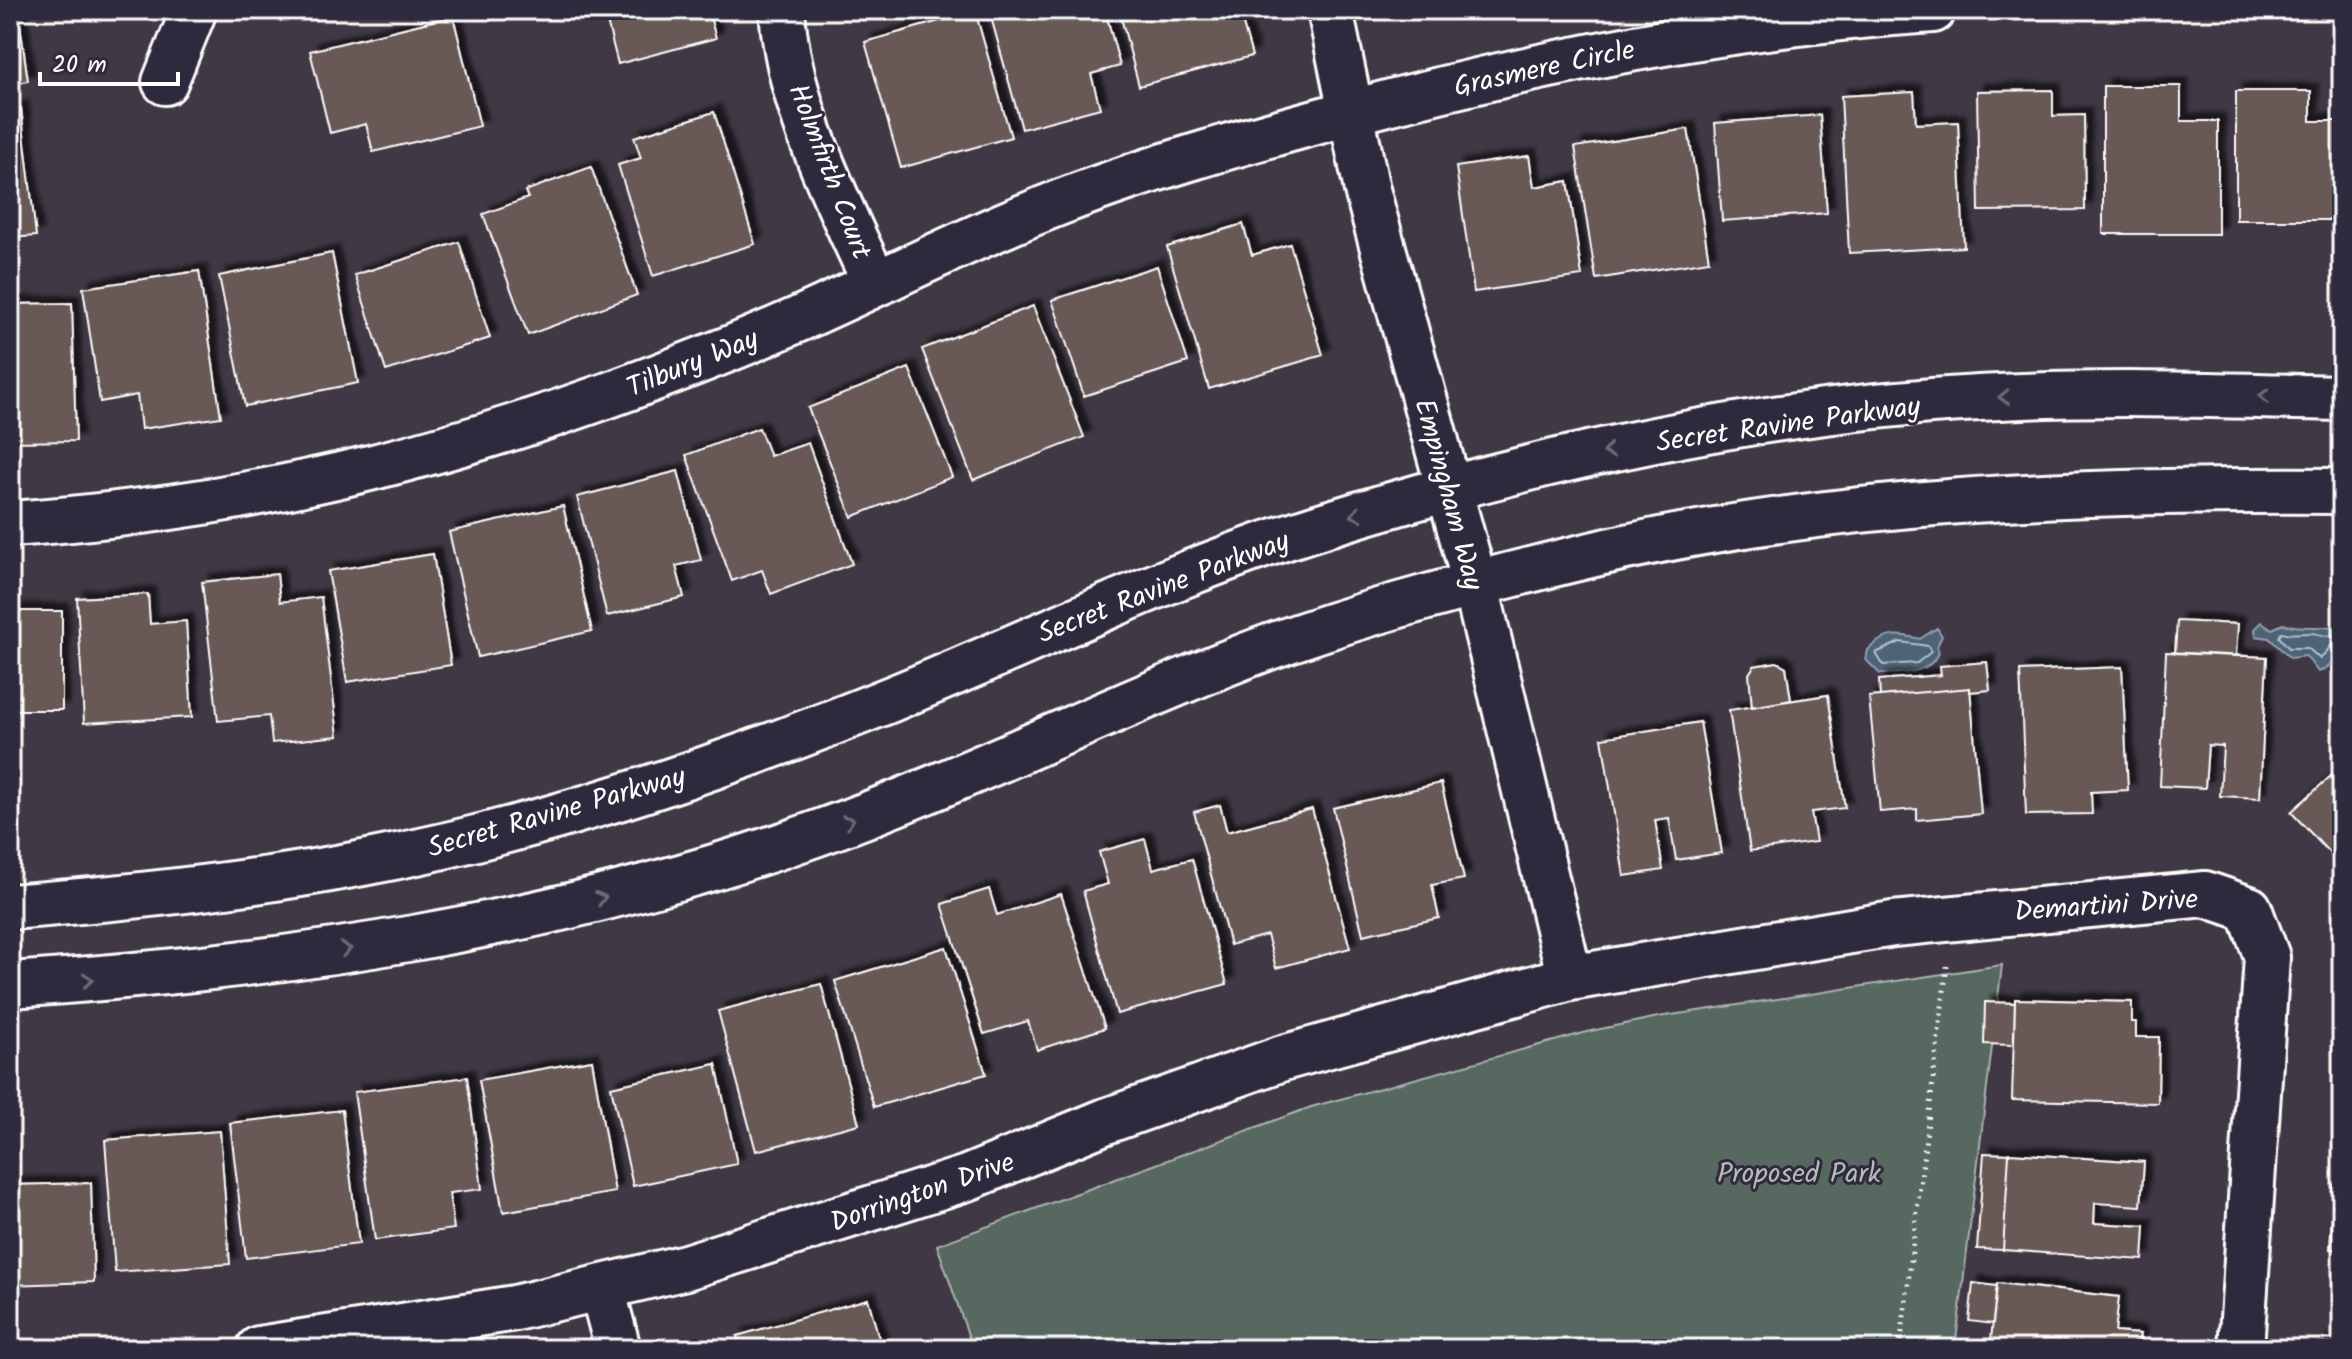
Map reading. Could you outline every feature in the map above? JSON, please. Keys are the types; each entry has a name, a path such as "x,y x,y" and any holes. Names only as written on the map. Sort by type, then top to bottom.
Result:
{"street":[{"path":"165,82 194,10"},
{"name":"Holmfirth Court","path":"782,10 794,78 812,136 875,283"},
{"name":"Empingham Way","path":"1330,10 1349,113 1476,587 1570,978"},
{"name":"Grasmere Circle","path":"1349,113 1510,71 1597,54 1798,24 1933,10"},
{"name":"Tilbury Way","path":"10,524 126,515 204,502 352,474 436,453 568,412 716,355 1056,204 1148,170 1349,113"},
{"name":"Secret Ravine Parkway","path":"10,907 134,898 361,863 464,840 575,808 673,779 889,700 1195,568 1322,525 1448,488 1542,465 1717,430 1946,401 2178,394 2342,398"},
{"path":"10,985 145,975 263,961 428,935 592,901 813,835 931,789 1233,660 1358,619 1577,558 1733,528 1862,510 2196,490 2342,491"},
{"name":"Demartini Drive","path":"1570,978 1791,939 1954,917 2205,894 2249,909 2267,957 2241,1349"},
{"name":"Dorrington Drive","path":"259,1349 409,1327 602,1289 834,1223 952,1183 1106,1121 1283,1058 1570,978"},
{"path":"602,1289 618,1349"}],"path":[{"path":"1900,1349 1954,917"}],"green space":[{"name":"Proposed Park","path":"2002,965 1955,1349 973,1349 937,1245 1311,1107 1591,1031 1658,1017"}],"water":[{"path":"2262,622 2272,629 2283,624 2337,627 2342,631 2338,650 2332,662 2318,672 2306,656 2290,658 2269,638 2256,636 2255,629"},
{"path":"1937,628 1942,636 1937,646 1939,653 1921,669 1880,674 1866,660 1868,650 1886,637 1898,635 1920,639"}],"building":[{"path":"10,10 18,10 28,81 10,84"},
{"path":"604,10 708,10 716,38 618,64"},
{"path":"989,10 1105,10 1120,66 1091,74 1100,108 1022,129"},
{"path":"1119,10 1239,10 1252,56 1139,86"},
{"path":"975,11 1011,137 901,168 865,42"},
{"path":"453,16 480,126 373,152 366,124 330,133 310,51"},
{"path":"2103,86 2181,86 2181,121 2218,121 2218,234 2103,234"},
{"path":"2053,90 2053,116 2084,115 2085,210 1979,211 1977,91"},
{"path":"2236,91 2311,91 2311,121 2342,121 2342,220 2236,220"},
{"path":"1914,92 1916,124 1958,122 1964,247 1849,253 1841,96"},
{"path":"21,108 36,236 10,238 10,110"},
{"path":"714,112 755,244 653,276 618,165 641,158 634,137"},
{"path":"1820,115 1827,213 1722,221 1715,123"},
{"path":"1688,129 1709,261 1596,279 1575,147"},
{"path":"1529,156 1534,187 1568,181 1582,276 1474,292 1456,167"},
{"path":"591,167 637,295 528,335 483,214 528,198 525,191"},
{"path":"1243,224 1252,255 1290,244 1323,355 1209,389 1167,247"},
{"path":"459,242 490,338 386,371 355,275"},
{"path":"332,253 358,383 245,406 219,276"},
{"path":"1157,266 1188,362 1084,396 1052,300"},
{"path":"199,271 221,417 141,429 137,395 100,402 83,288"},
{"path":"72,303 76,441 10,442 10,304"},
{"path":"1033,306 1084,437 973,480 922,349"},
{"path":"909,368 952,477 852,517 808,408"},
{"path":"759,428 770,456 808,443 852,564 771,594 762,570 732,581 686,455"},
{"path":"678,471 701,560 676,566 684,597 607,616 577,497"},
{"path":"563,506 592,631 478,657 449,532"},
{"path":"433,554 451,665 347,682 328,571"},
{"path":"277,574 280,602 321,597 338,736 272,743 269,716 218,721 202,582"},
{"path":"148,594 150,624 186,621 192,717 84,723 77,598"},
{"path":"10,611 62,611 62,710 10,710"},
{"path":"2177,621 2238,624 2236,656 2175,653"},
{"path":"2166,652 2267,657 2260,798 2220,796 2223,746 2208,745 2205,788 2160,786"},
{"path":"1777,662 1786,667 1791,700 1752,707 1749,674 1754,666"},
{"path":"1987,662 1990,690 1970,692 1970,688 1880,696 1879,680 1941,675 1940,666"},
{"path":"2122,667 2128,790 2091,792 2092,814 2026,815 2020,671"},
{"path":"1970,688 1981,814 1917,820 1917,809 1880,812 1869,697"},
{"path":"1828,695 1845,808 1811,812 1816,842 1750,851 1729,710"},
{"path":"1700,722 1722,853 1676,860 1669,818 1655,820 1663,870 1624,876 1602,738"},
{"path":"2342,766 2342,858 2338,862 2291,812"},
{"path":"1441,783 1464,879 1432,885 1439,918 1363,935 1333,808"},
{"path":"1220,805 1227,832 1312,809 1350,948 1276,968 1267,935 1230,945 1194,812"},
{"path":"1145,839 1153,869 1192,859 1227,984 1117,1014 1083,891 1108,884 1099,852"},
{"path":"989,889 997,915 1061,894 1105,1028 1037,1050 1028,1021 984,1034 942,904"},
{"path":"946,947 986,1074 874,1107 835,981"},
{"path":"821,984 859,1124 756,1151 718,1011"},
{"path":"2015,999 2132,1002 2136,1037 2159,1037 2158,1103 2012,1100"},
{"path":"1985,1002 2015,1003 2014,1045 1984,1044"},
{"path":"592,1060 615,1192 503,1212 479,1080"},
{"path":"716,1064 737,1164 633,1186 611,1087"},
{"path":"467,1077 482,1189 449,1193 454,1229 375,1240 354,1092"},
{"path":"342,1110 359,1244 246,1258 230,1123"},
{"path":"220,1131 230,1264 115,1272 105,1140"},
{"path":"1984,1153 2009,1154 2003,1250 1977,1249"},
{"path":"2009,1153 2144,1162 2141,1206 2095,1203 2094,1223 2145,1226 2143,1260 2003,1250"},
{"path":"91,1183 94,1282 10,1285 10,1185"},
{"path":"2334,1185 2342,1185 2342,1250 2330,1249"},
{"path":"1973,1283 1997,1286 1993,1324 1969,1321"},
{"path":"1997,1283 2119,1297 2115,1332 2140,1334 2138,1349 1990,1349"},
{"path":"868,1299 882,1349 740,1349 737,1336"},
{"path":"2342,1317 2342,1349 2318,1349 2318,1343 2338,1345"}]}
